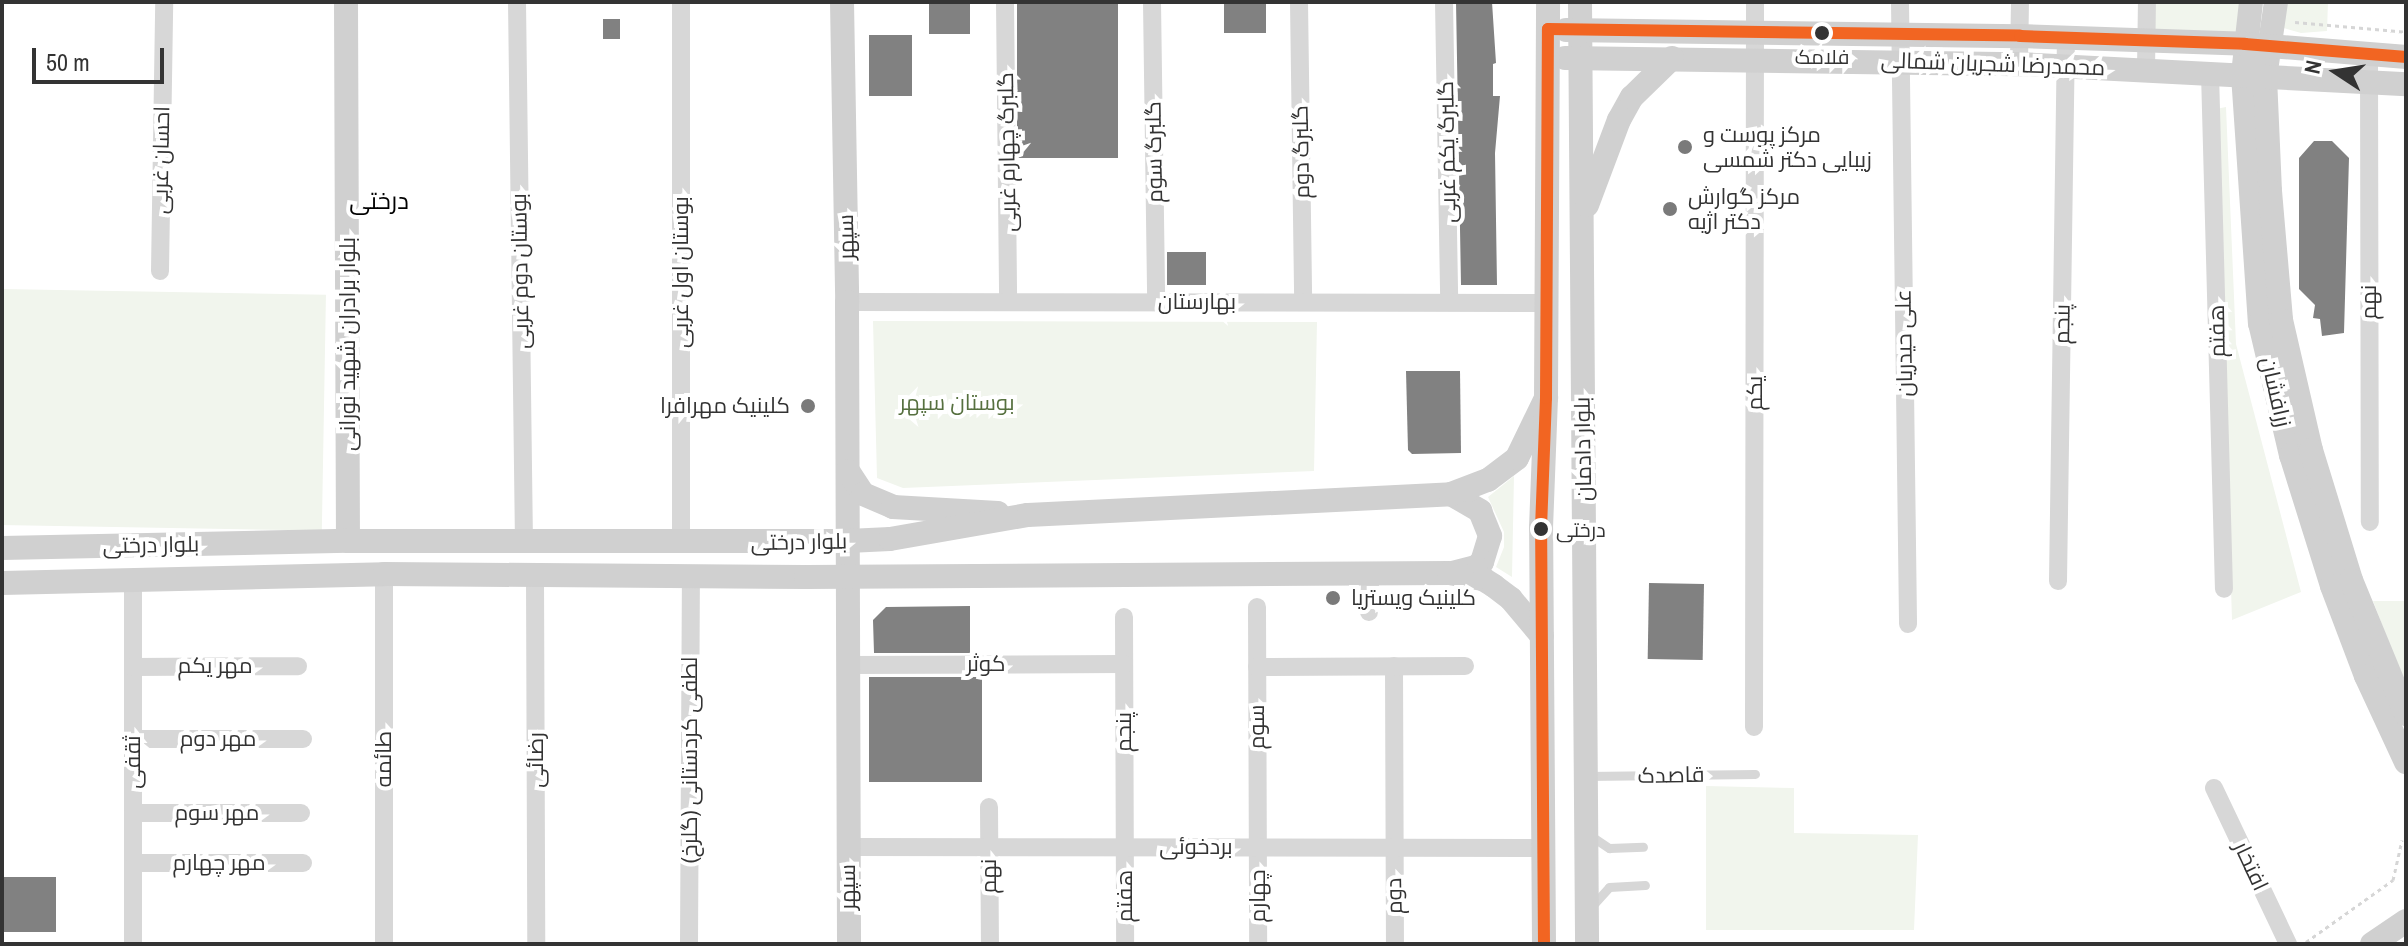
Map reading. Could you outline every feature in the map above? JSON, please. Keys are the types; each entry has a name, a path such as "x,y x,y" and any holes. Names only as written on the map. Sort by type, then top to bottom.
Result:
{"main road":[{"name":"بلوار برادران شهید نورانی","path":"346,2 348,541"},
{"name":"سپهر","path":"842,2 847,302 849,944"},
{"name":"بلوار دادمان","path":"1544,944 1541,528 1546,398 1548,2"},
{"name":"بلوار دادمان","path":"1580,2 1587,944"},
{"name":"زرافشان","path":"2251,2 2257,45 2254,76 2260,323 2281,414 2332,586 2366,676 2406,762"},
{"name":"زرافشان","path":"2257,45 2276,2"},
{"name":"محمدرضا شجریان شمالی","path":"1548,29 1900,32 2066,37 2257,45 2406,57"},
{"path":"1581,221 1625,108 1632,97 1672,58"},
{"name":"محمدرضا شجریان شمالی","path":"1547,59 2019,64 2406,84"},
{"name":"زرافشان","path":"2254,76 2270,191 2281,320 2311,450 2351,580 2406,714"},
{"name":"بلوار درختی","path":"2,548 348,541 848,541 949,530 1028,515 1451,494 1488,480 1517,458 1546,398"},
{"path":"848,471 863,494 893,507 1028,515"},
{"path":"1449,573 1476,567 1482,562 1488,551 1490,536 1480,511 1451,494"},
{"path":"949,530 920,545 918,560 933,570 960,575"},
{"path":"753,543 753,576"},
{"name":"بلوار درختی","path":"2,583 384,574 848,577 1370,576 1449,573 1483,579 1494,586 1511,599 1542,636"},
{"path":"2372,944 2406,921"}],"street":[{"name":"احسان غربی","path":"160,271 164,2"},
{"name":"بوستان دوم غربی","path":"517,2 524,541"},
{"name":"بوستان اول غربی","path":"681,2 681,542"},
{"name":"گلبرگ چهارم غربی","path":"1005,2 1008,302"},
{"name":"گلبرگ سوم","path":"1152,2 1156,302"},
{"name":"گلبرگ دوم","path":"1299,2 1303,302"},
{"name":"گلبرگ یکم غربی","path":"1444,2 1449,302"},
{"name":"یکم","path":"1754,727 1755,2"},
{"name":"علی حیدریان","path":"1900,2 1908,624"},
{"path":"2019,64 2020,2"},
{"path":"2146,70 2147,2"},
{"name":"پنجم","path":"2058,581 2066,37"},
{"name":"نهم","path":"2369,54 2370,522"},
{"name":"هفتم","path":"2210,73 2224,589"},
{"name":"بهارستان","path":"847,302 1547,303"},
{"name":"طائمه","path":"384,574 384,944"},
{"name":"لطفی کردستانی (گلرخ)","path":"689,944 691,576"},
{"path":"1369,612 1370,576"},
{"name":"رضائی","path":"535,577 536,944"},
{"name":"ثقفی","path":"133,579 133,944"},
{"name":"سوم","path":"1257,607 1258,847"},
{"name":"پنجم","path":"1124,617 1125,847"},
{"name":"کوثر","path":"848,665 1124,664"},
{"name":"مهر یکم","path":"133,667 298,666"},
{"path":"1393,848 1394,666"},
{"path":"1257,667 1465,666"},
{"name":"مهر دوم","path":"133,739 303,739"},
{"name":"افتخار","path":"2214,788 2288,944"},
{"name":"نهم","path":"989,807 990,944"},
{"name":"مهر سوم","path":"133,813 301,813"},
{"name":"بردخوئی","path":"848,847 1543,848"},
{"name":"هفتم","path":"1125,847 1125,944"},
{"name":"چهارم","path":"1258,847 1258,944"},
{"name":"دوم","path":"1393,848 1395,944"},
{"name":"مهر چهارم","path":"135,863 303,863"}],"lane":[{"name":"قاصدک","path":"1586,776 1755,774"},
{"path":"1586,833 1609,848 1643,847"},
{"path":"1587,912 1609,887 1645,885"}],"path":[{"path":"2294,23 2406,32"},
{"path":"2302,944 2393,880 2402,840"}],"green space":[{"path":"2147,2 2240,2 2240,41 2147,41"},
{"path":"2282,2 2328,2 2327,31 2301,33 2280,27"},
{"path":"2226,107 2236,344 2301,592 2232,620 2216,109"},
{"path":"2,289 326,295 322,531 2,525"},
{"name":"بوستان سپهر","path":"873,321 1317,322 1314,471 903,488 877,478"},
{"path":"1514,476 1512,577 1496,567 1504,547 1504,532 1488,497"},
{"path":"2373,601 2406,601 2406,687"},
{"path":"1706,786 1794,788 1794,833 1918,835 1914,930 1706,930"}],"building":[{"path":"929,2 970,2 970,34 929,34"},
{"path":"1017,2 1118,2 1118,158 1017,158"},
{"path":"1224,2 1266,2 1266,33 1224,33"},
{"path":"1456,2 1492,2 1496,63 1493,64 1493,96 1500,96 1495,153 1497,285 1461,285"},
{"path":"603,19 620,19 620,39 603,39"},
{"path":"869,35 912,35 912,96 869,96"},
{"path":"2314,141 2332,141 2349,158 2344,333 2322,336 2320,319 2313,318 2315,305 2299,289 2299,158"},
{"path":"1167,252 1206,252 1206,285 1167,285"},
{"path":"1406,371 1460,371 1461,453 1412,454 1408,450"},
{"path":"1649,583 1704,584 1703,660 1648,659"},
{"path":"970,606 970,653 874,653 873,620 886,607"},
{"path":"869,677 982,677 982,782 869,782"},
{"path":"2,877 56,877 56,932 2,932"}],"transit line":[{"path":"1544,944 1541,528 1546,398 1548,29 2020,36 2245,44 2406,57"}],"place":[{"name":"فلامک","path":"1822,33"},
{"name":"مرکز پوست و زیبایی دکتر شمسی","path":"1685,147"},
{"name":"مرکز گوارش دکتر اژیه","path":"1670,209"},
{"name":"کلینیک مهرافرا","path":"808,406"},
{"name":"درختی","path":"1541,529"},
{"name":"کلینیک ویستریا","path":"1333,598"}],"district":[{"name":"درختی","path":"379,201"}]}
